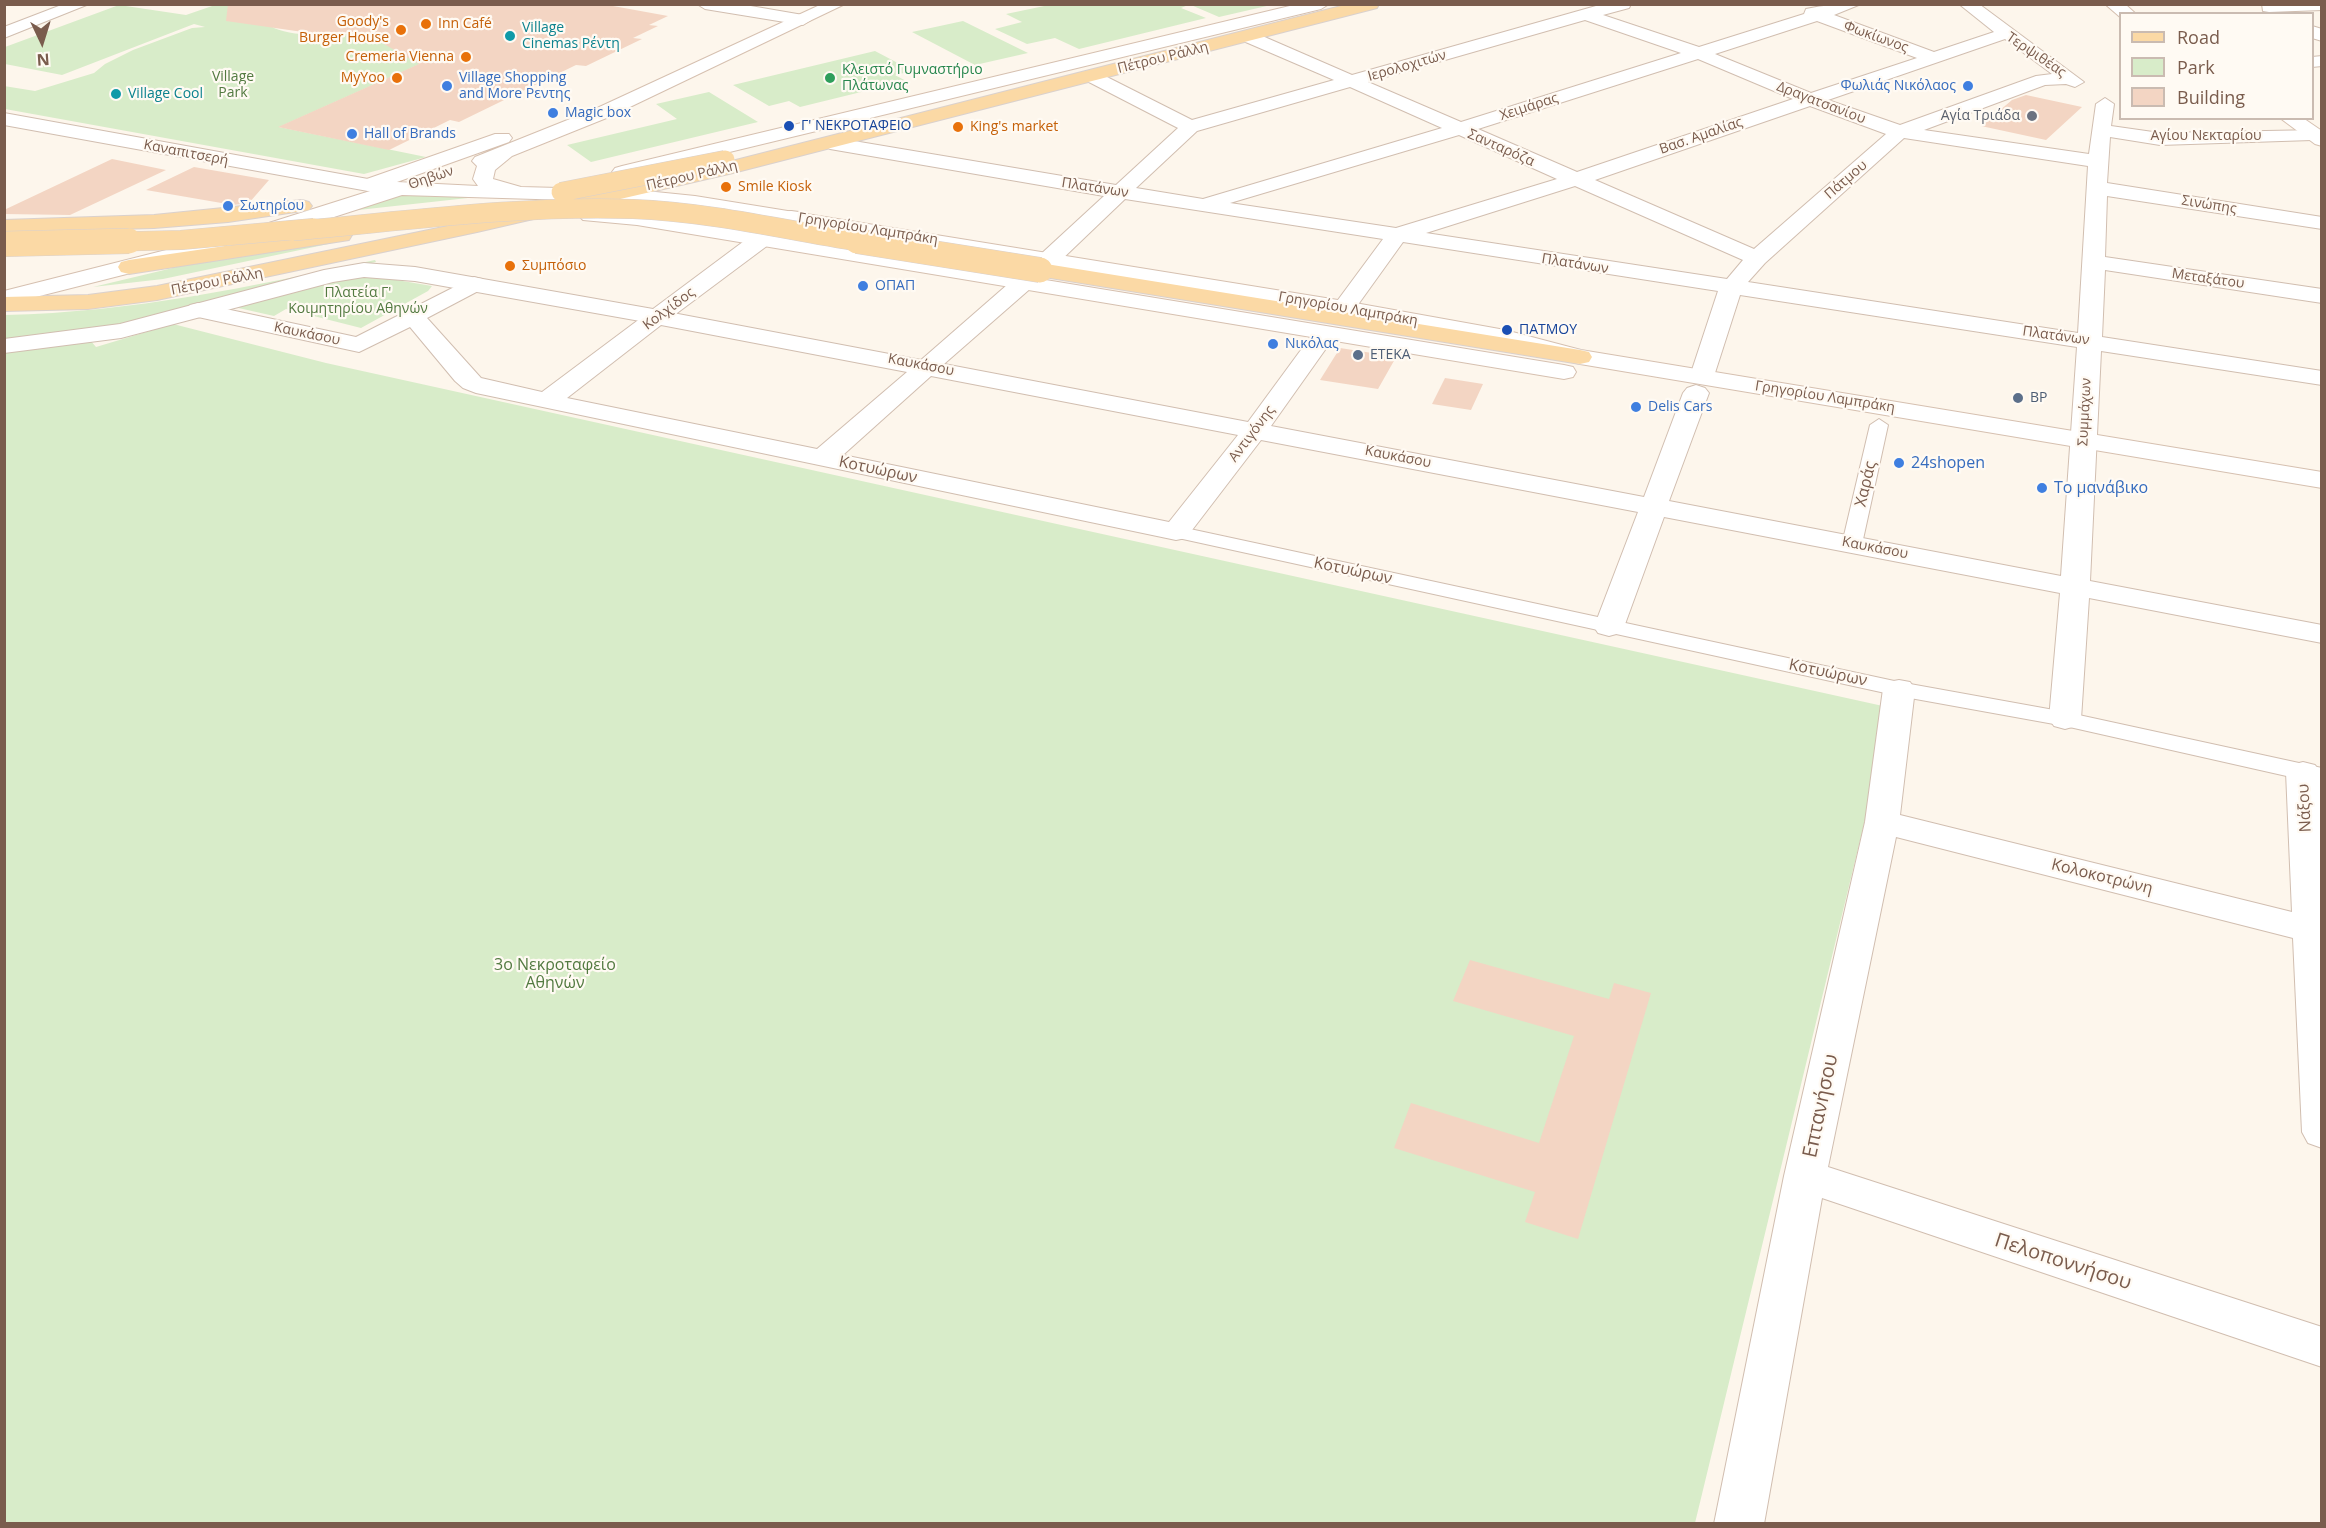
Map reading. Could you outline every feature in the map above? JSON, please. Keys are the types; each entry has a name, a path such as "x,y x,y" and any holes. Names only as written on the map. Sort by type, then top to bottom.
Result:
{"main road":[{"name":"Πέτρου Ράλλη","path":"4,244 171,240 293,231 618,182 725,160 1235,32 1328,4"},
{"name":"Πέτρου Ράλλη","path":"4,304 88,302 157,293 501,221 700,175 1371,4"},
{"path":"695,202 692,191 700,175"},
{"path":"129,267 610,195"},
{"path":"293,231 528,210 627,208 705,217 1580,357"},
{"path":"4,226 159,234 154,253 129,267"}],"street":[{"path":"4,33 81,4"},
{"path":"705,4 779,16 804,12"},
{"name":"Θηβών","path":"4,298 261,233 504,153 580,122 804,12 837,4"},
{"name":"Πέτρου Ράλλη","path":"511,192 639,168 1321,4"},
{"name":"Δραγατσανίου","path":"1556,4 1696,52 1808,99 1900,132 2097,161"},
{"name":"Ιερολοχιτών","path":"1190,127 1623,4"},
{"name":"Φωκίωνος","path":"1784,4 1934,58"},
{"name":"Χειμάρας","path":"1203,204 1459,129 1853,4"},
{"name":"Τερψιθέας","path":"1967,4 2004,34 2113,104"},
{"path":"2271,8 2322,5"},
{"name":"Θηβών","path":"4,282 159,234 302,206 368,185 535,126 779,16"},
{"name":"Βασ. Αμαλίας","path":"1397,235 1574,180 2004,34"},
{"name":"Σανταρόζα","path":"1246,36 1757,258"},
{"path":"823,458 1037,271 1190,127 1090,76"},
{"name":"Πάτμου","path":"1609,627 1699,385 1731,288 1757,258 1900,132 2042,80 2070,78"},
{"name":"Συμμάχων","path":"2065,719 2076,586 2094,262 2097,161 2101,129 2113,104"},
{"name":"Καναπιτσερή","path":"4,119 368,185"},
{"path":"2292,120 2317,137"},
{"name":"Αγίου Νεκταρίου","path":"2101,129 2160,138 2317,137"},
{"name":"Πλατάνων","path":"830,142 1119,192 2322,378"},
{"path":"504,153 485,168 483,179 488,186 511,192"},
{"name":"Γρηγορίου Λαμπράκη","path":"368,185 400,189 610,195 695,202 792,217 1324,333 1699,385 2083,450 2322,502"},
{"name":"Σινώπης","path":"2097,188 2322,223"},
{"name":"Γρηγορίου Λαμπράκη","path":"501,221 538,217 606,217 760,240 1344,308 1505,337 1699,385 1880,425 2322,480"},
{"name":"Κολχίδος","path":"547,401 792,217"},
{"path":"1344,308 1397,235"},
{"name":"Μεταξάτου","path":"2094,262 2322,296"},
{"name":"Καυκάσου","path":"4,346 110,333 348,272 397,272 926,366 2322,634"},
{"name":"Καυκάσου","path":"198,310 359,345 474,284"},
{"name":"Κοτυώρων","path":"413,316 472,383 547,401 1176,532 1609,627 1899,688 2065,719 2312,774"},
{"name":"Αντιγόνης","path":"1176,532 1256,429 1324,333"},
{"name":"Χαράς","path":"1852,544 1880,425"},
{"name":"Επτανήσου","path":"1738,1524 1805,1176 1882,822 1899,688"},
{"name":"Νάξου","path":"2312,774 2322,1132"},
{"name":"Κολοκοτρώνη","path":"1882,822 2316,930"},
{"name":"Πελοποννήσου","path":"1805,1176 2322,1347"}],"green space":[{"name":"Village Park","path":"119,5 186,15 215,5 251,5 271,26 285,32 328,35 384,31 375,39 431,59 279,127 426,157 364,174 5,109 4,86 35,91 94,73 105,64 133,50 192,28 205,27 194,24 62,75 5,64 5,47"},
{"path":"1049,5 1188,5 1181,8 1206,18 1079,49 1055,38 1027,44 995,29 1022,22 1006,14"},
{"path":"1191,5 1271,5 1219,17"},
{"path":"963,21 1028,53 975,65 912,32"},
{"name":"Κλειστό Γυμναστήριο Πλάτωνας","path":"875,51 913,71 895,75 906,81 800,107 789,101 769,106 733,85"},
{"path":"709,92 758,122 591,162 567,145 677,119 656,104"},
{"path":"401,193 477,197 340,212"},
{"path":"333,243 163,279 93,287 202,261"},
{"path":"375,260 376,262 266,286 134,324 5,342 5,315 100,309 146,303 282,280"},
{"name":"Πλατεία Γ' Κοιμητηρίου Αθηνών","path":"373,276 432,286 428,291 361,328 286,309 274,316 234,307 346,278"},
{"name":"3ο Νεκροταφείο Αθηνών","path":"173,324 326,363 1892,708 1695,1523 5,1523 4,351 90,340 96,347"}],"building":[{"name":"Village Shopping and More Ρεντης","path":"228,4 602,4 668,16 649,25 658,26 633,38 642,39 586,66 576,65 459,122 450,120 389,150 278,127 419,64 363,32 310,33 226,21"},
{"name":"Αγία Τριάδα","path":"2026,95 2082,107 2046,140 1981,126 2012,100"},
{"path":"112,159 166,170 70,215 4,214 4,210"},
{"path":"194,167 269,180 249,203 233,205 146,190"},
{"path":"1340,348 1385,355 1383,357 1395,359 1378,389 1320,380"},
{"path":"1445,378 1483,384 1471,410 1432,404"},
{"path":"1470,960 1609,999 1614,983 1651,993 1578,1239 1525,1222 1535,1192 1394,1148 1411,1103 1539,1143 1574,1036 1453,1001"}],"place":[{"name":"Inn Café","path":"426,24"},
{"name":"Goody's Burger House","path":"401,30"},
{"name":"Village Cinemas Ρέντη","path":"510,36"},
{"name":"Cremeria Vienna","path":"466,57"},
{"name":"MyYoo","path":"397,78"},
{"name":"Κλειστό Γυμναστήριο Πλάτωνας","path":"830,78"},
{"name":"Village Shopping and More Ρεντης","path":"447,86"},
{"name":"Φωλιάς Νικόλαος","path":"1968,86"},
{"name":"Village Cool","path":"116,94"},
{"name":"Magic box","path":"553,113"},
{"name":"Αγία Τριάδα","path":"2032,116"},
{"name":"Γ' ΝΕΚΡΟΤΑΦΕΙΟ","path":"789,126"},
{"name":"King's market","path":"958,127"},
{"name":"Hall of Brands","path":"352,134"},
{"name":"Smile Kiosk","path":"726,187"},
{"name":"Σωτηρίου","path":"228,206"},
{"name":"Συμπόσιο","path":"510,266"},
{"name":"ΟΠΑΠ","path":"863,286"},
{"name":"ΠΑΤΜΟΥ","path":"1507,330"},
{"name":"Νικόλας","path":"1273,344"},
{"name":"ΕΤΕΚΑ","path":"1358,355"},
{"name":"BP","path":"2018,398"},
{"name":"Delis Cars","path":"1636,407"},
{"name":"24shopen","path":"1899,463"},
{"name":"Το μανάβικο","path":"2042,488"}]}
